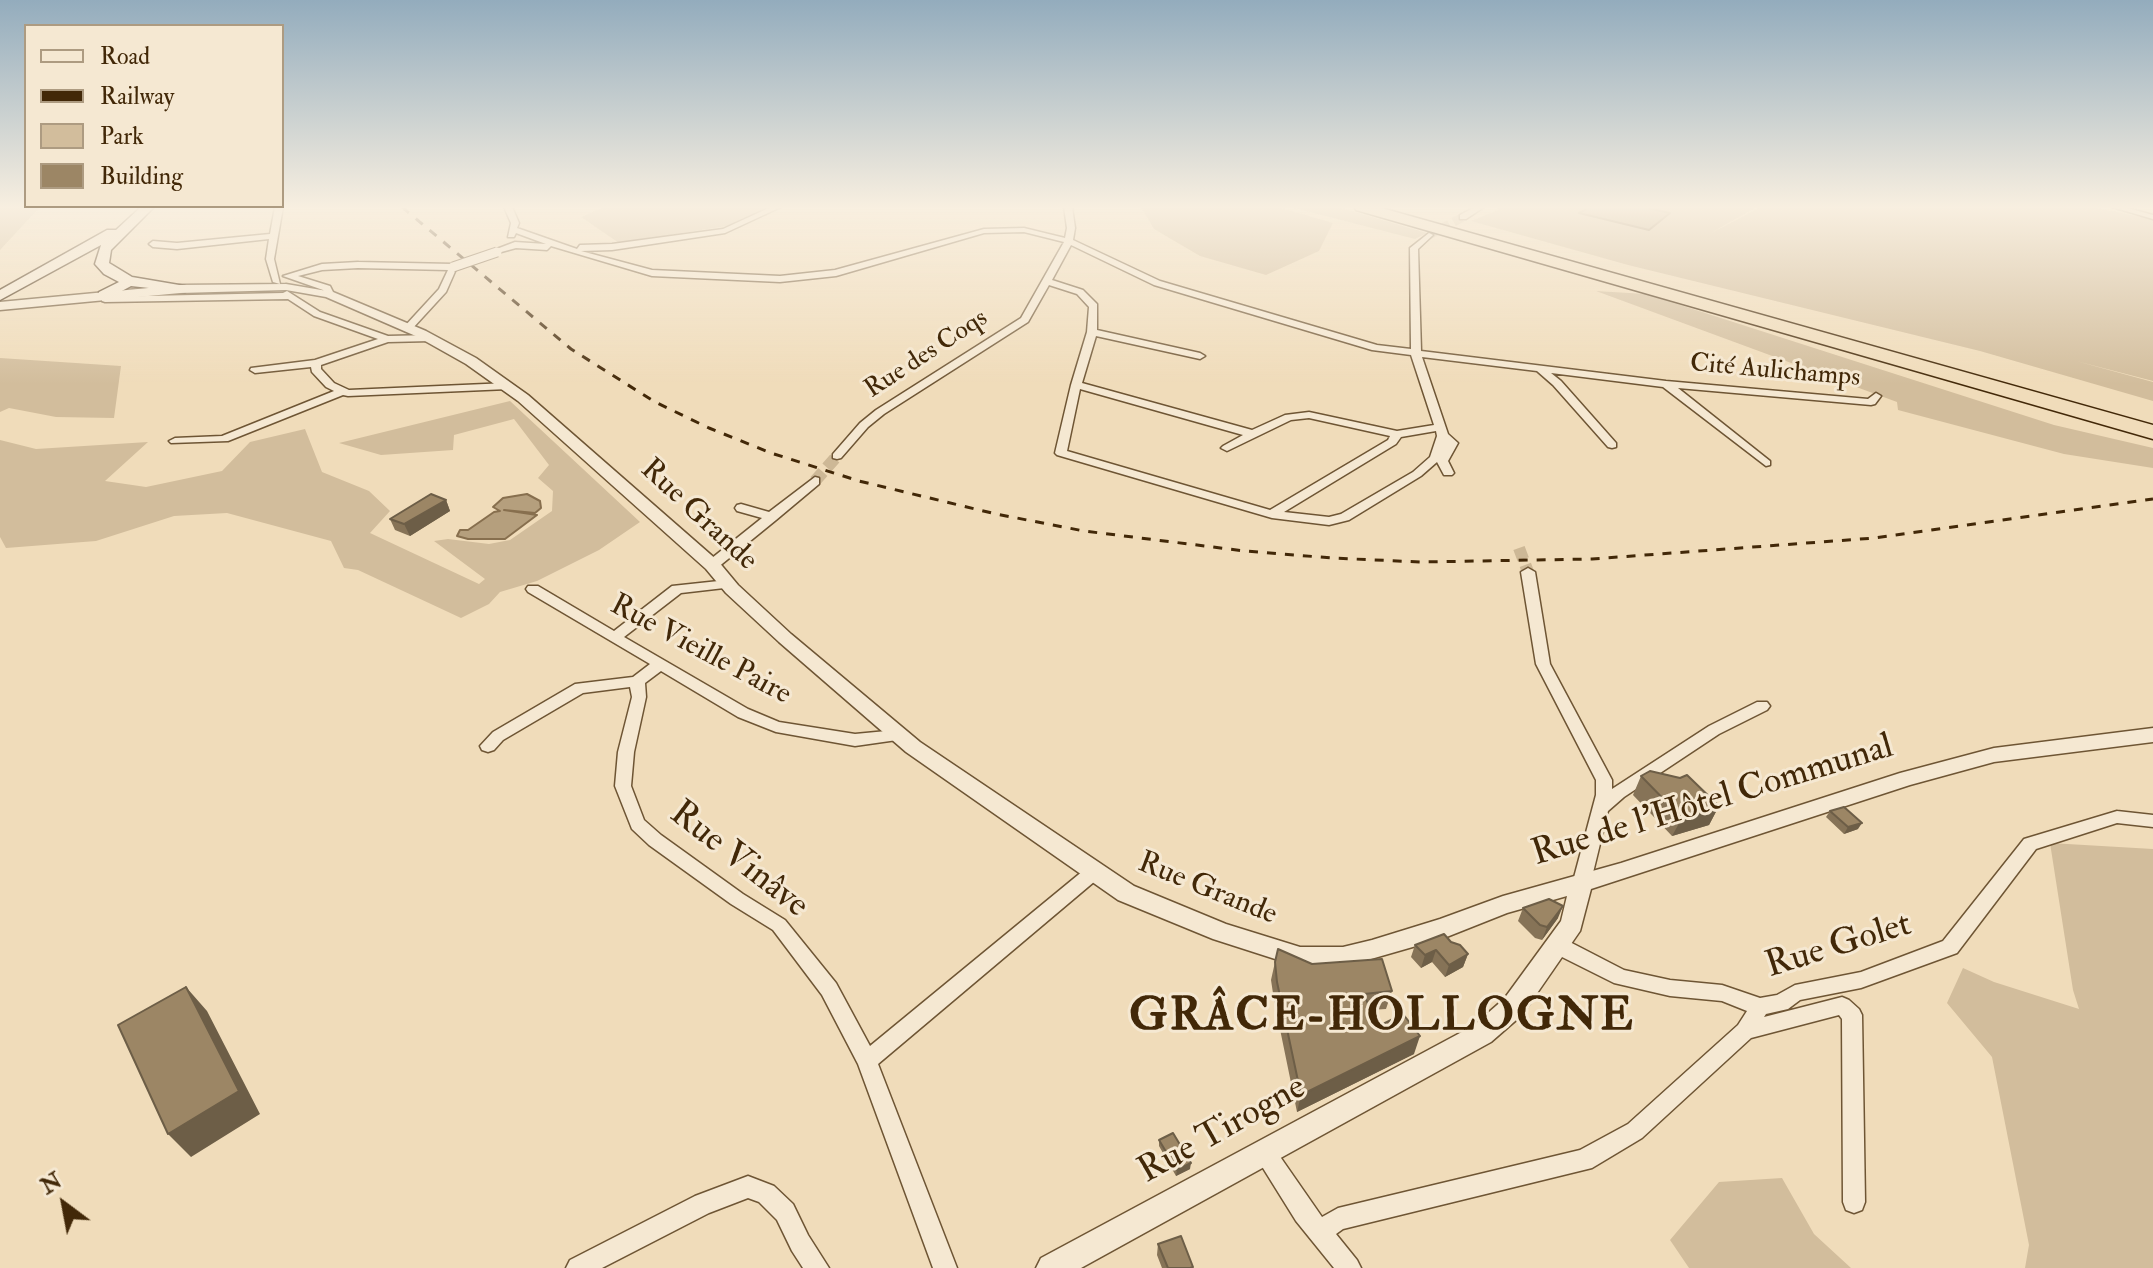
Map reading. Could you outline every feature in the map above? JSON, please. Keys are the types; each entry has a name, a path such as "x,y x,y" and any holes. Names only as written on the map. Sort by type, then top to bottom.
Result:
{"highway":[{"path":"1570,266 2153,432"},
{"path":"1607,266 2153,419"}],"main road":[{"path":"0,296 54,266"},
{"path":"104,266 128,281 180,289"},
{"path":"104,295 128,281"}],"street":[{"path":"272,266 276,278 337,266"},
{"path":"409,327 443,290 453,267 414,266"},
{"name":"Cité Aulichamps","path":"628,266 652,273 780,279 836,273 860,266"},
{"name":"Rue des Coqs","path":"837,456 880,412 1025,320 1052,266"},
{"name":"Cité Aulichamps","path":"1122,266 1157,283 1376,348 1416,355 1666,384 1871,402 1876,396"},
{"path":"1414,266 1416,355 1442,432 1452,443 1442,461 1448,473"},
{"path":"289,276 327,288 329,294"},
{"path":"1047,281 1080,292 1094,306 1092,332 1061,453 1272,514 1329,521 1345,517 1426,466 1435,458 1442,432"},
{"name":"Rue Grande","path":"0,306 180,289 276,287 329,294 431,338 508,386 536,409 897,735 1126,893 1221,932 1300,957"},
{"path":"52,300 288,295 317,314 387,339"},
{"path":"1092,332 1200,356"},
{"path":"255,370 316,363 387,339 431,338"},
{"path":"316,363 316,370 330,385 342,391"},
{"path":"1540,370 1557,383 1612,445"},
{"name":"Cité Aulichamps","path":"1666,384 1766,463"},
{"path":"1076,385 1253,434"},
{"path":"175,441 224,439 342,391 508,386"},
{"path":"1227,448 1289,417 1309,415 1397,434 1442,432"},
{"path":"1272,514 1392,442 1397,434"},
{"path":"712,565 815,481"},
{"path":"741,508 772,517"},
{"path":"1528,572 1543,664 1604,780 1601,808 1581,885"},
{"path":"613,638 677,589 728,584"},
{"name":"Rue Vieille Paire","path":"533,589 613,638 648,673 776,727 855,740 897,735"},
{"path":"488,746 498,736 580,688 648,673"},
{"name":"Rue Vinâve","path":"648,673 626,752 623,786 638,824 667,850 779,925 829,989 867,1061 945,1268"},
{"path":"1601,808 1618,793 1714,730 1762,706"},
{"name":"Rue de l'Hôtel Communal","path":"1300,957 1343,957 1372,950 1444,928 1515,901 1581,885 1907,778 1994,755 2153,735"},
{"name":"Rue Golet","path":"1320,1232 1338,1219 1584,1160 1635,1131 1745,1031 1760,1007 1781,1003 1795,993 1861,980 1950,947 2030,844 2117,817 2153,821"},
{"path":"867,1061 1095,871"},
{"name":"Rue Tirogne","path":"1051,1268 1482,1034 1513,1007 1572,924 1581,885"},
{"path":"1557,945 1621,977 1670,988 1722,993 1760,1007"},
{"path":"1745,1031 1842,1006 1852,1015 1854,1202"},
{"path":"1264,1152 1349,1268"},
{"path":"578,1268 703,1204 748,1187 766,1194 785,1212 817,1268"}],"green space":[{"path":"1235,266 1285,266 1266,275"},
{"path":"1633,266 2153,266 2153,381 2076,361 2153,382 2153,401 1980,351"},
{"path":"1596,291 1646,294 2054,425 2153,448 2153,468 2064,454 1898,410 1897,402"},
{"path":"0,358 121,366 114,418 56,417 9,408 0,412"},
{"path":"510,401 640,522 599,550 537,581 500,592 489,604 461,618 358,570 344,568 331,541 227,513 174,516 96,541 6,548 0,537 0,440 36,449 148,442 105,481 146,487 222,471 250,442 305,429 322,472 369,491 390,511 370,533 479,584 485,579 434,541 448,539 489,544 510,540 552,511 553,491 538,478 549,465 514,419 454,435 453,450 381,455 339,443"},
{"path":"2050,843 2153,849 2153,1268 2025,1268 2029,1245 1992,1057 1947,1003 1963,968 1994,982 2079,1009 2073,990"},
{"path":"1782,1178 1814,1234 1851,1268 1689,1268 1670,1240 1719,1182"}],"shaded area":[{"path":"527,494 540,501 541,508 535,513 504,510 537,515 505,539 457,536 460,530 468,530 500,511 493,507 503,498"}],"building":[{"path":"431,494 446,500 404,524 390,519"},
{"path":"1650,771 1680,778 1687,775 1719,806 1682,818 1641,776"},
{"path":"1844,807 1862,823 1848,827 1830,811"},
{"path":"1549,899 1563,906 1547,927 1540,925 1523,908"},
{"path":"1444,934 1468,954 1449,965 1436,950 1425,955 1415,945"},
{"path":"1278,949 1312,964 1382,959 1392,991 1364,994 1377,1027 1403,1014 1420,1036 1301,1095 1277,982 1275,962"},
{"path":"186,987 239,1091 168,1134 118,1025"},
{"path":"1173,1133 1191,1163 1177,1170 1159,1140"},
{"path":"1181,1236 1193,1267 1168,1268 1158,1244"}],"tunnel":[{"path":"815,481 837,456"},
{"path":"1519,548 1528,572"}],"railway":[{"path":"472,266 571,349 655,402 709,428 771,453 859,481 996,514 1084,531 1245,551 1332,558 1420,562 1592,559 1874,538 2153,499"}],"district":[{"name":"GRÂCE-HOLLOGNE","path":"1382,1019"}]}
